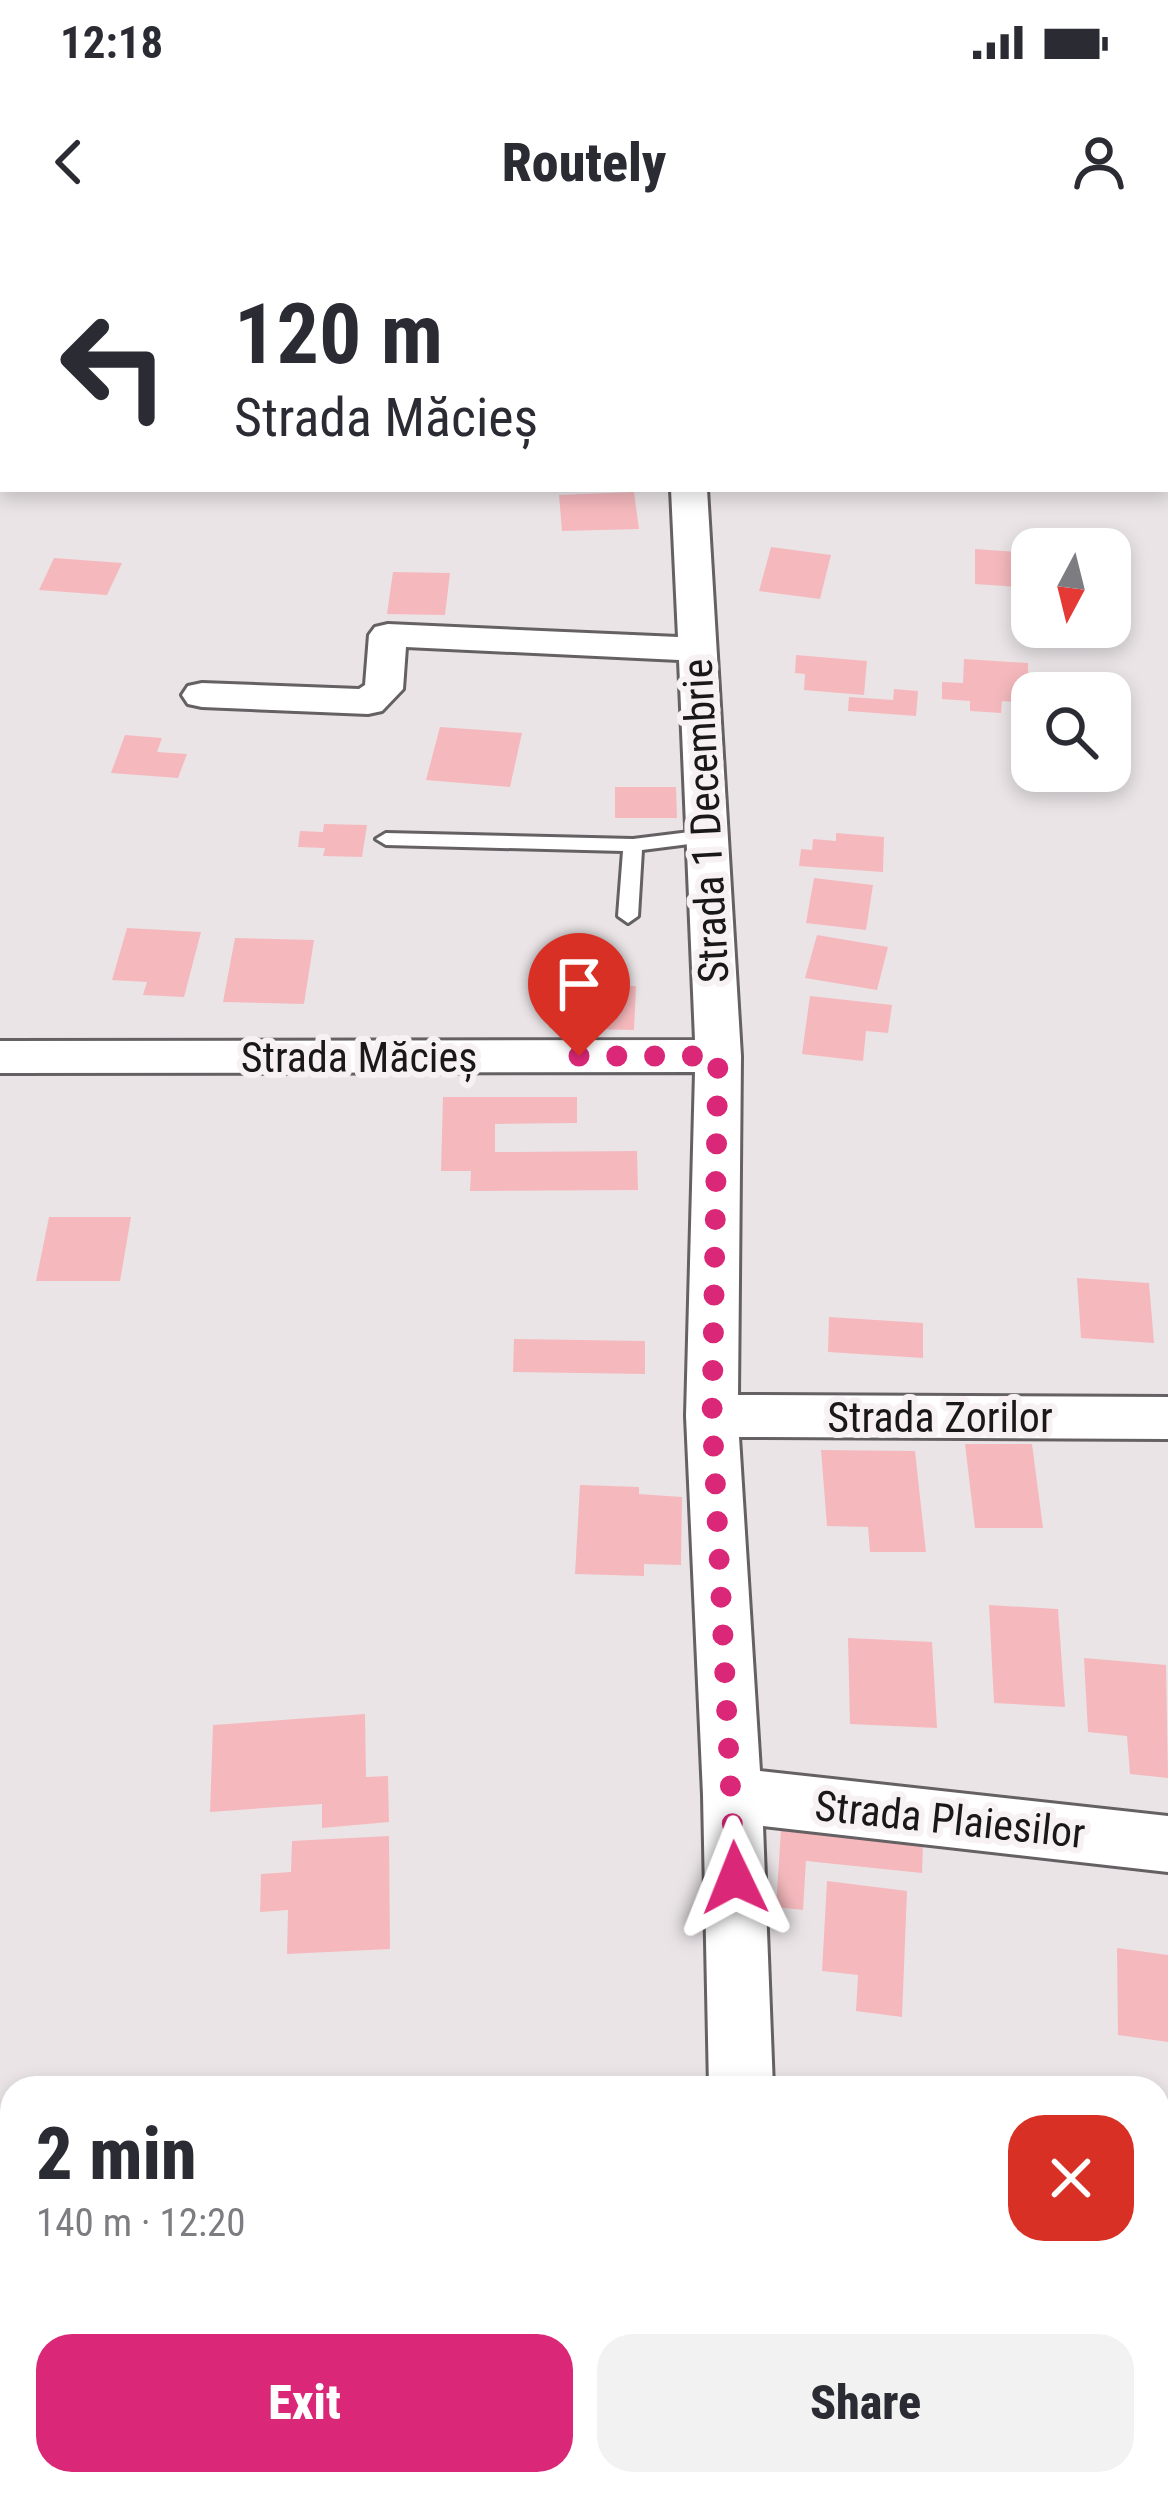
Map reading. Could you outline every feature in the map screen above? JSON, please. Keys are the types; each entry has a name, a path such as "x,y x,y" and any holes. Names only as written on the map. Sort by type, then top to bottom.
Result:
{"street":[{"name":"Strada 1 Decembrie","path":"689,492 718,1056 712,1416 733,1795 741,2076"},
{"path":"202,695 368,702 384,689 388,635 696,649"},
{"name":"Strada Măcieș","path":"0,1057 718,1056"},
{"name":"Strada Zorilor","path":"712,1416 1168,1418"},
{"name":"Strada Plaiesilor","path":"733,1795 1168,1844"}],"lane":[{"path":"386,839 633,845 706,836"},
{"path":"628,916 633,845"}],"building":[{"path":"634,492 639,529 562,531 559,495"},
{"path":"771,547 831,555 820,599 759,591"},
{"path":"975,549 1011,552 1011,587 975,584"},
{"path":"54,558 122,563 107,595 39,590"},
{"path":"393,572 450,573 445,615 387,614"},
{"path":"796,655 867,661 864,695 804,690 805,674 795,673"},
{"path":"964,659 1028,663 1028,672 1011,672 1011,702 1002,701 1001,713 970,711 970,701 942,699 942,682 963,683"},
{"path":"894,689 918,691 916,716 848,711 849,697 893,700"},
{"path":"440,727 522,733 510,787 426,780"},
{"path":"125,735 162,738 157,752 187,754 178,778 111,773"},
{"path":"615,787 676,787 677,818 615,818"},
{"path":"324,824 367,825 362,857 323,856 325,848 298,847 300,831 323,832"},
{"path":"836,833 884,837 883,872 799,866 801,849 812,850 813,839 836,841"},
{"path":"814,878 873,885 866,930 806,923"},
{"path":"127,928 201,932 184,997 143,995 147,982 112,980"},
{"path":"817,935 888,947 877,990 805,978"},
{"path":"235,938 314,940 304,1004 223,1002"},
{"path":"552,984 636,986 634,1030 549,1028"},
{"path":"810,996 892,1005 888,1033 866,1031 863,1061 802,1054"},
{"path":"443,1097 577,1097 577,1123 495,1124 495,1152 637,1151 638,1190 470,1191 471,1171 441,1171"},
{"path":"49,1217 131,1217 120,1281 36,1281"},
{"path":"1077,1278 1149,1283 1154,1343 1081,1338"},
{"path":"829,1317 923,1323 923,1358 828,1352"},
{"path":"514,1339 645,1341 645,1374 513,1372"},
{"path":"965,1444 1032,1444 1043,1528 975,1528"},
{"path":"821,1450 915,1451 926,1552 870,1552 868,1527 827,1526"},
{"path":"580,1485 639,1487 639,1494 682,1497 681,1565 644,1564 644,1576 575,1574"},
{"path":"989,1605 1058,1609 1065,1707 994,1703"},
{"path":"848,1638 932,1642 937,1728 850,1724"},
{"path":"1084,1658 1166,1665 1168,1778 1130,1774 1127,1736 1088,1732"},
{"path":"365,1714 366,1777 388,1776 389,1822 322,1828 322,1804 210,1812 213,1725"},
{"path":"781,1830 923,1845 922,1873 806,1861 803,1910 776,1907"},
{"path":"389,1836 390,1949 287,1954 288,1910 260,1912 261,1874 291,1872 292,1841"},
{"path":"827,1881 907,1891 902,2017 856,2011 858,1975 822,1971"},
{"path":"1117,1948 1168,1955 1168,2042 1118,2035"}],"route":[{"path":"579,1056 718,1056 712,1416 735,1878"}]}
